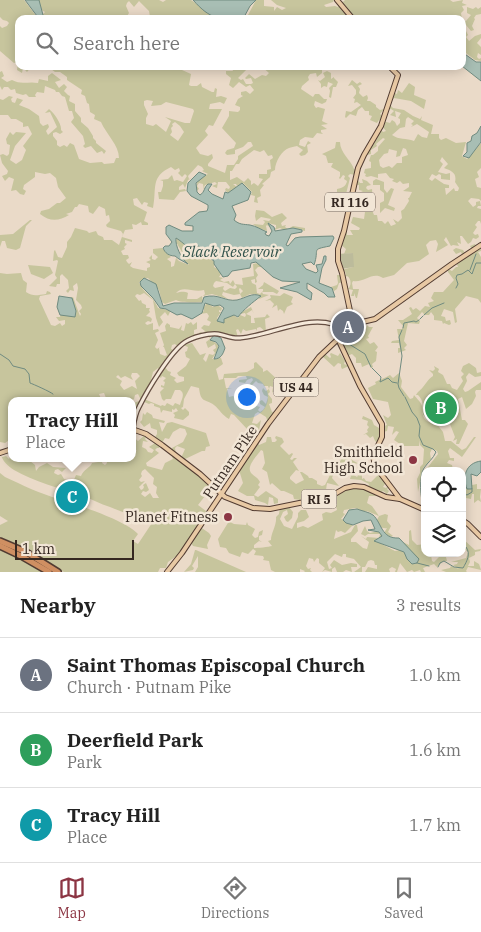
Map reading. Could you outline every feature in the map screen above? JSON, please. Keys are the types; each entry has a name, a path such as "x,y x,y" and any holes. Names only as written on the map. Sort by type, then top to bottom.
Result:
{"highway":[{"path":"0,541 28,553 58,572"},
{"path":"0,546 24,557 49,572"}],"main road":[{"path":"337,0 350,15"},
{"name":"RI 116","path":"350,328 342,273 338,261 338,249 360,163 381,126 398,75 394,72"},
{"name":"RI 116","path":"394,72 396,75 395,84"},
{"name":"Putnam Pike","path":"167,572 182,553 268,424 317,360 350,328 359,322 375,319 481,245"},
{"path":"136,416 145,397 170,358 189,340 211,334 241,338 310,323 330,323 350,328"},
{"path":"336,341 341,344 360,386 383,427 382,437 373,453 374,463 400,499"},
{"name":"RI 5","path":"136,430 157,441 195,469 222,494 254,508 270,509 329,497 345,488 354,486 364,487 386,498 400,499 421,508"},
{"path":"466,523 481,537"}],"shaded area":[{"path":"0,0 24,0 35,15 15,15 15,63 0,51 0,26 2,28 9,23 0,17"},
{"path":"37,0 159,0 163,2 166,0 191,0 212,15 150,15 149,11 139,1 134,7 129,1 127,3 126,6 129,13 128,15 42,15 45,12 38,8"},
{"path":"256,0 264,0 264,6 274,7 274,11 277,7 282,10 286,8 277,5 271,0 334,0 324,5 326,7 338,7 340,4 339,0 343,2 345,0 450,0 453,2 463,0 462,3 467,5 462,6 464,10 461,15 248,15"},
{"path":"467,7 473,9 476,7 478,9 481,7 481,14 476,15 474,18 472,26 474,30 471,31 466,25 466,21 471,15 467,13"},
{"path":"481,34 481,38 477,43 481,47 481,55 478,53 477,57 481,58 481,61 475,60 466,53 466,37 469,41"},
{"path":"52,70 182,70 191,74 189,85 197,86 201,83 202,87 212,92 214,92 215,88 217,89 216,97 227,98 224,104 220,102 210,104 209,109 222,109 213,126 209,125 205,131 208,135 196,148 200,154 208,156 212,154 213,158 208,166 225,173 227,165 234,165 238,156 253,146 251,142 248,142 243,147 235,150 235,154 227,155 225,153 227,150 234,148 236,143 222,128 229,116 229,111 238,112 240,110 240,107 235,105 238,99 243,96 241,92 246,91 250,94 254,90 250,85 246,87 239,82 233,88 229,85 231,78 226,74 226,71 246,70 238,78 243,79 246,84 251,84 253,83 251,78 245,78 249,74 255,79 262,75 266,76 269,73 266,70 322,70 322,73 317,77 316,73 310,74 309,80 301,89 313,97 315,94 319,94 324,99 327,99 322,104 315,101 314,105 316,108 325,109 322,121 328,124 321,125 327,129 321,130 323,134 317,133 313,138 305,137 300,140 299,145 305,147 308,141 311,143 307,145 308,152 305,155 301,156 299,154 303,150 297,146 286,149 281,154 275,170 271,172 270,177 262,184 264,185 260,190 261,196 257,198 258,203 254,202 255,196 251,195 252,192 243,183 237,186 233,184 237,187 228,193 225,190 230,187 226,182 218,182 217,188 212,186 217,184 215,182 205,185 204,191 203,184 199,183 197,186 199,189 196,191 198,178 208,174 202,171 204,170 198,165 188,176 189,179 192,178 188,180 185,188 183,184 179,187 179,190 185,189 186,191 180,192 174,200 159,199 158,192 161,192 163,186 163,181 160,180 168,179 172,175 174,181 183,182 187,176 185,174 182,177 178,173 180,171 179,168 175,170 171,167 164,171 157,179 153,208 147,206 148,203 144,202 142,205 137,198 133,199 134,205 147,212 144,221 148,225 142,225 141,222 136,225 132,224 133,229 125,230 122,237 132,240 132,242 125,240 127,244 124,247 125,249 121,251 123,255 128,255 127,262 129,264 132,262 130,266 133,268 147,271 150,264 146,262 151,260 149,258 152,255 152,259 155,260 158,257 153,253 153,249 162,248 171,257 167,259 171,262 171,267 174,266 176,258 189,265 184,260 185,257 176,242 177,237 190,250 199,246 205,256 215,262 214,267 220,270 221,274 219,277 223,278 220,280 224,282 229,281 230,284 233,280 235,284 243,285 242,278 254,276 253,264 258,263 263,267 258,267 255,270 258,275 256,278 257,282 255,283 255,279 251,280 256,285 257,293 260,294 262,292 269,295 259,299 261,295 250,294 242,298 240,294 234,295 223,292 222,295 228,299 212,294 203,296 205,294 204,290 185,289 176,293 188,293 187,299 197,299 202,296 203,302 176,300 165,304 162,302 159,290 148,278 143,279 139,282 141,286 154,301 158,308 172,311 168,316 165,312 160,317 163,322 159,327 153,300 144,293 135,296 146,305 146,308 150,308 150,312 146,316 152,319 151,322 145,323 147,325 153,323 153,330 158,329 159,331 155,333 158,340 155,347 157,349 160,347 160,354 165,356 167,355 160,333 166,331 165,326 167,323 170,327 179,329 182,325 181,330 184,331 186,323 191,322 193,325 197,322 197,329 194,330 194,334 203,333 205,331 201,328 204,325 209,326 211,322 207,320 209,316 207,313 199,314 204,311 207,303 213,307 217,305 222,308 221,311 219,310 221,312 217,318 220,322 223,322 224,318 233,315 238,318 240,315 245,317 245,313 240,313 251,307 254,314 252,310 246,314 251,316 251,323 255,323 254,318 265,317 267,314 270,317 265,319 266,332 260,327 257,328 257,331 256,329 246,331 243,329 241,334 238,329 236,330 238,338 219,335 209,338 207,335 188,340 179,348 175,344 172,345 171,349 176,351 165,367 171,372 170,375 176,378 174,380 177,383 184,381 184,377 179,376 177,373 186,366 190,359 186,357 185,352 188,347 183,345 192,343 200,355 206,353 203,359 206,362 209,354 213,355 215,353 213,350 216,348 215,344 208,348 206,342 210,338 218,345 218,350 212,359 221,358 223,364 216,369 219,380 223,379 224,374 247,372 254,368 254,363 256,362 263,369 263,372 267,370 279,381 288,384 287,386 280,384 276,391 274,390 272,393 273,387 270,386 268,394 272,399 272,403 269,404 272,412 276,411 268,422 266,417 258,412 255,414 252,423 257,424 261,420 259,430 252,426 251,433 249,434 247,429 234,415 231,414 229,419 214,405 202,399 199,388 191,386 181,408 183,410 185,408 189,415 183,420 174,418 175,415 173,413 178,411 176,408 172,409 172,412 163,410 161,413 160,408 154,406 154,404 142,401 137,409 136,402 141,400 138,394 134,397 106,397 104,393 99,394 100,397 8,397 8,441 5,443 0,442 0,273 21,273 23,280 27,283 26,292 31,295 50,292 51,294 40,296 39,299 51,325 55,326 60,323 62,326 65,324 65,320 59,321 56,317 60,317 61,314 75,315 76,313 69,298 73,297 80,316 79,311 82,308 76,300 77,283 73,286 74,291 70,290 68,293 66,291 69,288 68,280 62,274 60,276 60,284 57,284 56,287 49,286 57,278 55,275 58,261 53,261 54,251 58,257 62,258 67,242 75,228 89,233 96,231 104,240 112,240 119,245 123,234 121,231 107,227 106,225 110,221 109,215 106,216 105,209 99,206 93,214 89,212 88,206 79,204 72,212 66,214 69,215 58,219 47,218 40,214 41,211 49,209 66,198 58,187 56,178 50,173 35,172 35,177 24,185 23,189 26,191 24,195 16,190 11,191 14,179 9,177 5,181 2,176 7,174 8,171 2,163 0,155 7,156 9,154 10,145 7,144 6,139 10,132 13,135 16,132 26,133 15,146 10,160 16,164 22,160 26,150 23,146 32,134 28,126 23,127 23,123 16,119 11,119 8,115 0,115 0,99 3,100 9,96 13,97 11,99 12,102 15,103 17,98 23,100 19,105 39,116 40,123 43,126 48,124 49,127 46,131 48,135 57,127 50,112 45,113 49,109 57,119 63,132 60,134 53,133 57,145 67,147 70,143 74,145 79,159 90,163 102,162 104,164 114,163 116,158 119,158 115,144 101,122 94,119 95,115 90,112 85,96 81,94 82,90 67,80 67,77","holes":["144,101 153,101 151,106 161,105 166,102 193,109 190,123 165,117 171,121 166,132 156,124 153,126 146,124 148,114","175,122 184,132 178,141 170,135 172,124","254,150 260,152 264,150 268,156 272,155 273,158 270,160 271,169 267,170 267,174 259,174 259,178 263,179 258,186 254,183 251,185 251,181 248,178 244,182 237,177 230,180 230,171","216,281 227,283 233,287 235,284 237,287 225,291 223,289 224,286 215,288 213,286","158,368 159,370 156,374 161,378 162,376 166,378 163,381 165,382 164,386 161,385 164,388 160,392 162,399 164,401 171,399 175,390 180,390 183,395 180,405 175,403 173,406 167,403 165,406 161,406 144,399 154,384 151,380 153,372","132,373 137,373 140,376 135,381 137,389 132,386 124,390 120,385 122,381 116,377 118,375 121,378 125,376 133,380","246,376 247,379 239,380 239,382 245,383 252,378 253,380 249,385 251,386 256,381 264,386 268,386 269,389 266,391 263,388 264,395 268,397 266,404 262,400 260,401 260,404 265,407 260,412 258,410 260,407 241,402 233,396 229,397 227,389 232,389 226,388 224,378"]},
{"path":"2,71 4,76 1,78 7,82 12,80 38,83 39,79 48,81 48,76 52,73 61,80 55,82 59,88 64,84 67,87 64,91 70,96 69,101 75,104 75,111 81,118 81,122 88,128 96,143 106,151 104,154 102,151 97,153 91,146 85,148 83,146 85,144 83,136 71,122 74,118 72,111 69,111 65,97 59,92 45,86 44,93 37,92 36,97 29,97 26,94 16,93 15,89 11,90 8,87 4,87 2,90 0,86 0,72"},
{"path":"327,71 331,73 331,79 334,77 338,82 336,87 333,87 331,98 329,97 329,88 333,84 328,82 327,87 321,88 318,80 320,81 325,77 323,73"},
{"path":"352,80 357,84 360,82 362,84 358,86 360,89 359,93 363,97 367,95 367,101 376,105 380,110 384,109 380,114 384,117 383,121 390,123 392,120 397,126 400,123 398,118 401,113 395,111 396,117 390,115 394,111 391,109 387,110 389,104 393,108 404,110 420,119 422,116 421,120 433,125 431,134 439,134 441,140 446,138 456,143 466,142 462,156 467,159 481,143 481,168 477,172 479,177 475,179 477,187 481,188 481,201 471,198 468,201 473,207 476,205 476,202 480,201 481,206 477,208 481,209 481,224 478,221 473,233 475,235 478,234 479,237 473,238 468,244 460,236 461,244 457,242 459,246 451,246 446,237 444,240 448,245 436,252 438,244 436,240 430,241 426,245 429,254 419,261 407,263 394,275 383,278 372,276 353,281 353,289 359,289 357,298 354,293 354,296 351,296 353,290 348,289 351,282 347,276 343,278 344,282 339,283 337,289 334,291 331,287 338,283 337,275 346,275 345,271 342,272 341,270 353,267 353,253 344,254 346,249 340,244 344,231 347,231 347,235 353,235 350,230 359,230 360,228 351,223 353,217 364,219 365,212 360,208 362,203 358,201 359,193 363,191 359,190 359,185 356,188 354,187 357,179 360,183 363,183 362,179 371,185 366,188 368,190 372,189 371,201 373,205 370,206 370,209 374,215 377,215 378,221 382,221 385,224 388,221 391,226 396,224 393,219 398,222 402,218 401,211 409,201 408,198 412,192 403,191 409,187 409,183 403,184 400,181 397,183 392,181 394,179 390,178 386,173 378,174 378,178 365,176 365,169 371,168 371,162 369,161 371,155 378,151 378,147 385,139 383,138 376,144 377,146 371,150 371,154 367,155 363,161 381,130 383,132 386,131 381,125 382,122 379,120 377,123 370,120 372,116 369,115 369,111 365,111 362,107 358,110 356,116 350,114 345,117 346,111 351,112 361,105 357,102 354,103 355,99 353,98 356,90 352,85 348,86","holes":["408,117 414,121 411,127 417,124 429,132 427,138 418,134 414,141 397,138 392,135 400,128 405,127","403,148 406,149 408,155 402,157 402,163 397,163 392,168 380,166 379,160 384,154 388,153 389,149 397,151 396,157 400,156","442,157 448,164 444,168 455,174 455,182 459,188 458,191 455,191 454,188 446,195 445,188 449,188 449,185 435,178 432,181 429,179 432,174 436,176 439,174 441,179 450,180 450,173 438,172 443,164 440,161"]},
{"path":"409,83 415,87 414,95 426,100 424,109 411,101 394,98 392,101 390,100 393,91 397,94 398,90 402,93"},
{"path":"336,142 340,142 340,146 354,169 358,170 356,175 350,174 348,176 350,178 346,194 351,197 350,204 347,201 348,199 337,192 337,189 346,184 345,176 343,175 340,179 340,172 331,167 333,163 328,163 326,156 322,154 335,148"},
{"path":"376,179 384,182 384,189 387,193 391,188 394,189 388,205 395,208 394,211 385,208 380,213 380,203 384,201 384,193 380,190 380,185 373,185 373,181"},
{"path":"256,210 264,211 272,217 282,213 287,218 281,223 282,226 286,225 285,227 288,229 280,228 274,230 276,225 268,223 271,228 267,225 267,231 253,224 263,225 265,222 263,220 269,221 271,219 261,217 256,221"},
{"path":"32,220 26,226 20,248 16,250 7,248 5,241 2,241 0,247 0,235 13,234"},
{"path":"293,226 305,228 305,231 288,229"},
{"path":"475,244 477,248 481,246 481,251 478,252 481,257 481,303 478,299 466,296 455,309 457,322 455,323 453,312 444,309 441,316 445,317 446,321 450,320 451,324 449,325 443,324 442,321 434,320 431,312 429,315 425,315 422,312 417,318 420,321 419,324 408,323 404,341 407,345 404,348 406,350 398,353 399,343 391,343 392,341 399,340 397,329 402,329 403,326 398,320 403,320 412,314 409,308 411,307 413,310 416,308 420,311 425,306 430,307 428,303 434,301 431,298 434,292 443,292 454,280 448,269 452,271 458,267 456,262 463,257 461,252 456,254 453,250 456,248 463,250 466,255 473,251 470,246"},
{"path":"28,265 50,267 53,273 44,279 31,274"},
{"path":"264,282 279,291 277,294 262,292 263,289 258,289"},
{"path":"284,293 293,297 291,302 293,304 287,307 284,314 280,309 278,311 277,305 272,308 274,304 270,300 265,301 271,298 270,295 280,296"},
{"path":"360,325 364,330 367,325 373,327 368,336 369,338 366,339 370,344 374,342 378,347 375,351 377,352 376,361 372,364 373,367 371,368 369,364 362,367 361,363 356,363 356,358 352,354 347,356 338,339 351,328 360,334 361,332 358,331"},
{"path":"324,353 330,358 331,353 338,356 340,353 345,361 344,364 349,366 342,369 341,364 338,363 334,367 321,355"},
{"path":"469,363 476,368 477,373 481,372 481,376 475,377 469,373 466,377 467,381 463,389 465,392 481,382 481,390 476,390 476,396 472,404 466,409 462,397 458,399 462,420 465,420 468,424 459,444 456,444 457,439 453,441 455,437 450,424 442,425 436,423 443,432 445,441 451,441 462,450 476,437 462,457 450,448 448,451 450,458 454,458 454,461 449,460 447,463 452,467 428,467 438,454 437,451 432,449 430,453 431,459 424,467 421,467 418,492 417,479 420,467 423,464 424,449 420,445 420,440 419,446 403,446 394,440 399,432 396,431 392,435 394,427 388,426 387,431 383,432 378,443 373,436 370,438 366,434 363,435 368,432 369,427 367,425 368,421 362,419 363,416 372,420 374,425 379,428 387,425 383,415 388,418 391,415 388,402 373,399 368,388 376,384 375,382 390,375 393,378 399,373 402,381 401,387 410,399 414,395 422,406 422,412 423,406 422,402 420,397 416,395 433,376 429,370 433,371 435,369 434,366 439,369 438,372 443,375 447,384 450,384 452,388 457,390 463,381 461,377 464,374 461,371 463,366","holes":["423,415 433,421 431,423 428,422"]},
{"path":"147,412 153,418 165,421 164,423 159,422 162,432 167,423 172,422 206,433 210,446 206,447 205,451 183,460 212,487 198,505 206,511 208,510 199,526 211,536 207,545 208,549 193,546 190,541 178,555 168,562 166,568 160,568 158,572 64,572 34,554 31,550 0,537 0,525 8,521 0,516 0,473 38,492 89,509 123,523 138,534 133,541 138,544 152,523 22,474 7,465 2,458 1,453 2,457 6,456 8,458 8,462 31,462 35,465 36,471 47,463 53,467 66,468 62,472 58,469 55,470 54,473 61,474 64,479 73,482 76,475 81,476 92,463 102,462 105,465 107,462 136,462 136,439 138,441 146,434 145,439 148,442 143,441 142,447 152,453 154,450 149,447 155,443 150,439 154,439 157,430 151,428 150,423 144,427 140,422 143,413 145,415","holes":["180,428 185,429 187,434 183,442 172,448 172,451 176,454 175,448 177,446 185,449 181,458 172,457 173,459 165,463 162,470 147,466 146,463 159,453 155,450 159,448 165,438 169,439 173,432","145,469 154,478 153,484 157,487 156,493 159,498 153,498 150,493 145,497 141,494 143,491 149,490 146,483 143,485 143,489 141,490 139,487 145,481 141,482 139,480 142,476 142,471"]},
{"path":"276,436 282,438 284,442 280,446 289,455 293,454 290,459 297,458 293,462 299,471 296,470 290,477 296,484 304,480 300,472 302,472 322,486 325,485 330,475 333,475 332,478 339,486 327,483 326,490 335,492 345,488 368,487 369,484 361,480 350,479 351,476 347,471 341,469 339,473 334,474 338,463 347,454 351,455 352,460 359,464 354,463 351,473 357,477 360,473 362,474 362,479 364,478 366,481 371,482 380,473 386,482 383,487 390,486 385,497 386,493 383,491 378,496 369,496 367,503 372,506 379,516 355,508 344,510 343,513 345,514 341,519 353,525 345,533 336,530 334,539 351,532 355,525 357,525 358,531 351,539 351,542 356,542 367,549 369,542 361,536 366,539 367,537 379,538 380,534 368,534 365,536 361,534 365,526 370,533 382,532 382,537 376,541 395,551 401,550 406,554 403,542 409,545 409,531 411,530 412,540 417,545 421,544 421,557 431,557 434,562 439,557 446,557 447,561 443,561 437,567 434,564 423,568 425,572 420,570 414,572 412,570 407,572 400,563 397,572 392,567 389,569 390,572 365,572 368,567 377,569 377,565 371,560 368,561 365,567 362,567 362,572 354,572 361,567 354,559 346,557 346,554 343,554 342,557 335,554 327,562 329,569 332,568 330,565 334,560 342,565 357,564 357,567 351,567 352,572 346,570 337,572 335,567 332,569 332,572 325,570 322,572 325,568 319,563 319,559 317,558 314,562 313,559 309,558 306,566 308,569 311,568 312,572 304,572 300,569 300,572 275,572 271,570 269,561 263,560 263,556 254,555 256,551 253,549 248,554 242,552 240,557 229,553 226,548 220,547 218,539 231,518 230,522 234,524 246,525 247,522 248,525 255,529 252,535 255,538 263,530 262,535 259,536 259,540 262,542 259,541 254,545 254,548 258,548 272,546 268,541 271,540 280,507 288,506 293,512 292,518 288,522 284,517 288,514 287,510 283,512 280,519 284,526 292,529 301,510 306,510 309,517 297,523 297,528 303,526 308,528 323,520 322,514 337,510 333,496 314,500 314,498 326,495 325,492 308,492 300,500 294,499 293,495 281,491 272,483 270,485 267,472 262,469 265,463 263,451 261,450 250,467 251,473 260,482 258,485 260,487 254,495 258,497 266,491 278,499 278,503 274,504 273,498 269,497 268,505 255,500 254,496 247,496 238,491 243,483 239,470 258,440 259,445 266,442 267,437 271,437 272,442 277,440"},
{"path":"471,481 472,485 477,484 477,489 481,489 481,502 478,500 474,503 474,494 472,494 471,499 466,498 466,486 472,490"},
{"path":"388,515 387,521 391,526 388,532 393,536 389,537 384,533 387,528 381,527 376,522 379,516"},
{"path":"466,542 475,550 481,549 469,558 468,566 474,566 474,561 479,564 481,570 468,567 467,572 446,572 441,570 451,566 459,569 453,565 458,562 451,562 466,558 468,552 466,550"},
{"path":"0,548 8,551 46,572 0,572"},
{"path":"195,550 246,572 195,572 198,567 198,556 192,566 193,570 184,572 191,564"}],"green space":[{"path":"353,253 354,267 341,269 337,254"}],"water":[{"path":"25,0 39,0 43,15 36,15"},
{"path":"193,0 256,0 245,15 210,15"},
{"path":"466,55 476,62 481,62 481,81 466,69"},
{"path":"481,126 481,142 469,158 463,156 467,152 467,143 471,141 472,136 477,133"},
{"name":"Slack Reservoir","path":"199,172 206,175 196,183 197,192 200,195 208,184 212,184 208,190 212,194 223,199 225,192 228,193 242,183 251,192 248,200 232,206 236,215 234,220 238,223 257,227 267,232 265,233 266,235 269,236 272,231 268,223 274,227 275,231 293,228 302,230 302,232 291,234 286,245 288,246 295,238 333,236 334,238 330,246 318,249 314,265 311,262 302,264 306,269 316,273 318,271 316,265 322,264 324,256 326,256 319,283 332,288 335,297 328,297 307,283 307,289 312,293 311,300 297,292 280,288 300,282 282,281 273,277 256,262 251,263 250,268 232,271 228,276 223,277 214,261 205,255 199,246 192,248 186,246 176,238 179,252 188,264 166,253 163,248 169,246 172,242 166,234 166,227 169,225 182,231 193,231 193,226 185,225 185,223 199,212 207,211 208,205 191,196 187,191 188,183"},
{"path":"144,278 156,284 163,306 174,303 202,303 204,297 209,296 237,300 252,295 261,296 238,317 234,315 224,319 224,323 217,321 224,308 220,305 214,306 205,303 202,313 192,319 160,308 141,286 140,282"},
{"path":"59,296 72,298 76,311 75,317 60,315 57,307"},
{"path":"214,335 221,338 225,348 220,357 216,359 214,359 219,346 216,342 210,340"},
{"path":"481,461 481,472 477,476 471,474 472,489 467,489 466,473 469,467"},
{"path":"357,509 373,515 385,533 393,538 399,538 419,559 417,563 412,564 404,552 374,541 382,536 379,532 368,530 375,529 371,520 353,525 343,520 349,510"}],"waterway":[{"path":"470,270 476,254"},
{"path":"456,288 458,284 457,275 468,270 472,274 476,263 481,263"},
{"path":"424,315 432,308 444,303"},
{"path":"420,319 423,316"},
{"path":"403,328 404,323 419,320"},
{"path":"346,324 352,333 349,344 365,354 371,367"},
{"path":"402,330 399,337 402,356 398,384 404,396"},
{"path":"0,354 9,360 13,366 25,369 29,374 30,383 53,394"},
{"path":"372,368 381,377 380,382 388,378 392,382 397,383"},
{"path":"405,397 417,418 420,426 419,436 423,445 436,452 425,467"},
{"path":"466,495 472,492 472,489"},
{"path":"438,567 444,561 454,567 463,568 468,555 466,547"},
{"path":"417,563 429,566"}],"place":[{"name":"Saint Thomas Episcopal Church","path":"348,327"},
{"name":"Deerfield Park","path":"441,408"},
{"name":"Smithfield High School","path":"413,460"},
{"name":"Tracy Hill","path":"72,497"},
{"name":"Planet Fitness","path":"228,517"}]}
